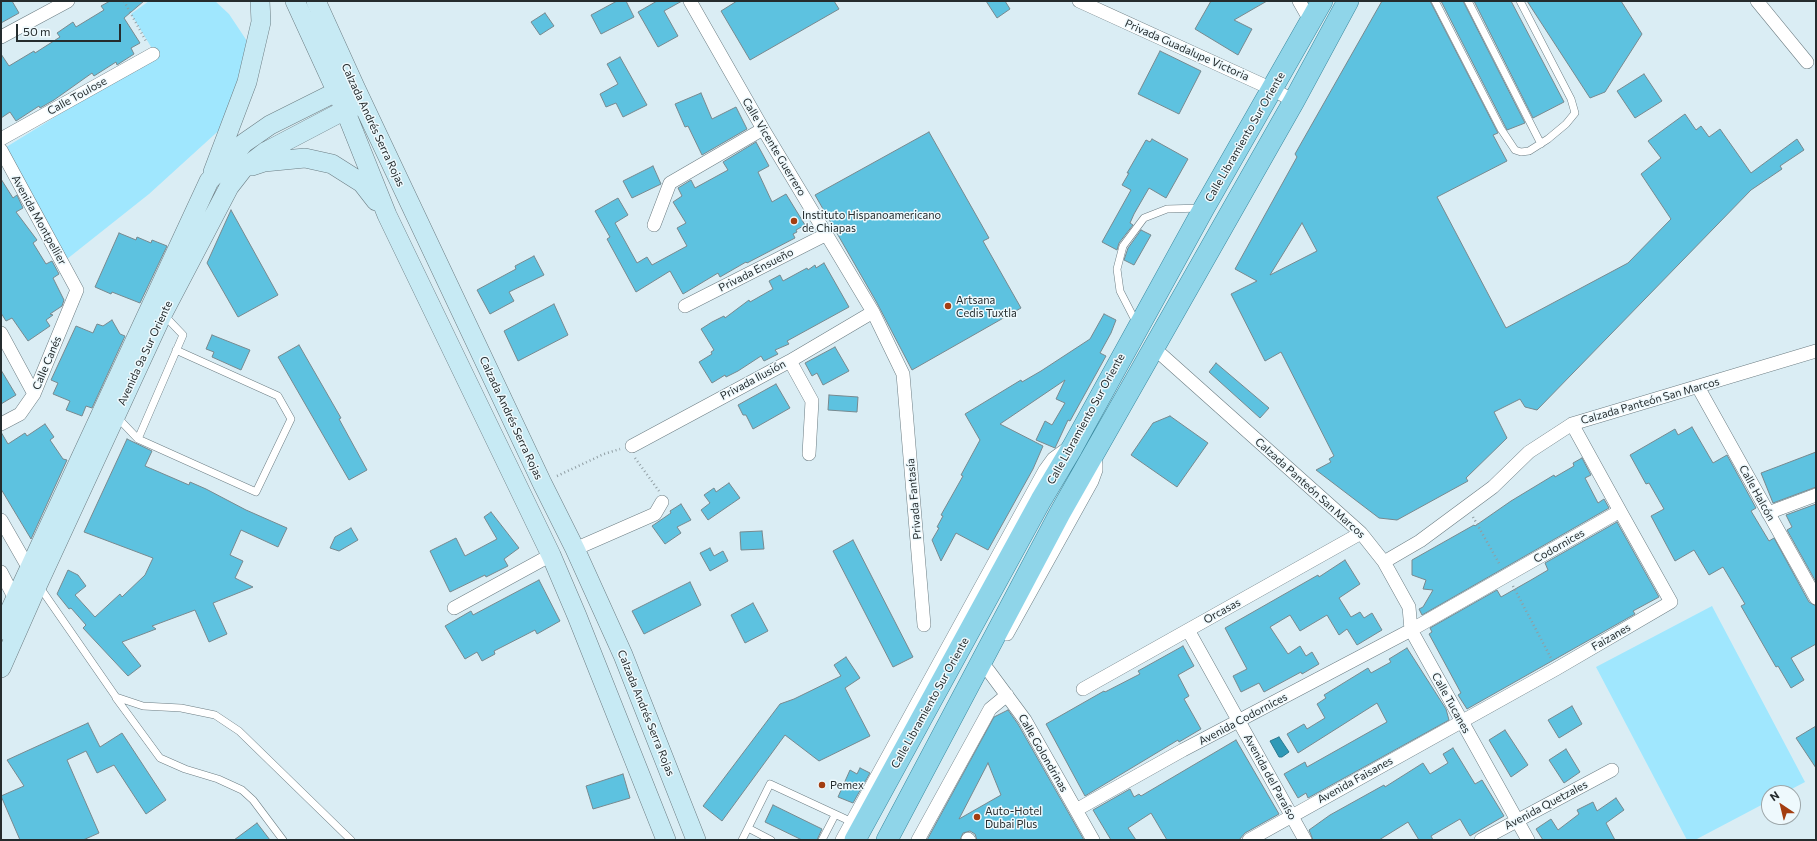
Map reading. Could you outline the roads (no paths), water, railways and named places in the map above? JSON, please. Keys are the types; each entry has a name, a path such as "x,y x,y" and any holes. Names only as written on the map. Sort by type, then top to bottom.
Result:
{"main road":[{"path":"209,181 247,82 261,22 260,1"},
{"name":"Calzada Andrés Serra Rojas","path":"295,1 345,110 388,215 551,555 577,616 666,840"},
{"name":"Calzada Andrés Serra Rojas","path":"316,1 542,483 575,549 623,655 696,840"},
{"name":"Calle Libramiento Sur Oriente","path":"854,831 1041,500 1072,448 1138,326 1322,1"},
{"name":"Calle Libramiento Sur Oriente","path":"887,840 1091,456 1294,101 1348,1"},
{"name":"Avenida 9a Sur Oriente","path":"1,668 6,631 15,599 33,576 116,416 209,181 244,143 270,125 336,92 355,87"},
{"name":"Avenida 9a Sur Oriente","path":"6,631 158,307 229,186 243,169 265,152 345,110 363,104"},
{"path":"243,169 264,162 305,158 332,164 362,183 388,215"},
{"path":"577,616 601,607"}],"street":[{"path":"1,38 68,1"},
{"name":"Calle Vicente Guerrero","path":"690,1 763,129 873,312 903,374"},
{"name":"Privada Guadalupe Victoria","path":"1079,1 1272,89 1294,101"},
{"path":"1299,1 1311,22"},
{"path":"1757,1 1807,62"},
{"name":"Calle Toulose","path":"1,139 153,54"},
{"path":"654,225 670,183 763,129"},
{"name":"Avenida Montpellier","path":"1,150 77,290"},
{"name":"Privada Ensueño","path":"685,306 827,234"},
{"name":"Calle Canés","path":"1,424 20,414 34,394 77,290"},
{"name":"Privada Ilusión","path":"632,446 790,361 873,312"},
{"path":"1,333 34,394"},
{"name":"Calzada Panteón San Marcos","path":"1154,348 1361,533 1384,562 1420,541 1493,487 1529,452 1572,424 1816,351"},
{"path":"790,361 812,401 809,454"},
{"name":"Privada Fantasía","path":"903,374 924,625"},
{"name":"Calle Halcón","path":"1698,387 1816,598"},
{"path":"1572,424 1620,511"},
{"path":"842,840 854,831 1045,470 1059,453 1072,448"},
{"path":"896,840 1092,480 1096,470 1094,459 1091,456"},
{"path":"1768,513 1816,495"},
{"path":"575,549 655,514 662,502"},
{"name":"Codornices","path":"1411,630 1620,511"},
{"name":"Faizanes","path":"1461,722 1671,602 1620,511"},
{"path":"1,520 33,576"},
{"name":"Orcasas","path":"1083,688 1361,533"},
{"path":"454,608 551,555"},
{"name":"Calle Tucanes","path":"1384,562 1409,607 1411,630 1516,821 1528,840"},
{"path":"1,572 15,599"},
{"name":"Avenida del Paraíso","path":"1188,630 1306,840"},
{"name":"Avenida Codornices","path":"1076,810 1239,721 1411,630"},
{"name":"Calle Golondrinas","path":"988,670 1025,720 1093,840"},
{"path":"918,840 990,709 1007,695"},
{"name":"Avenida Faisanes","path":"1249,840 1461,722"},
{"name":"Avenida Quetzales","path":"1481,840 1612,770"}],"lane":[{"path":"1435,1 1510,144 1515,150 1521,152 1529,151 1541,144 1566,124 1575,112 1571,99 1520,1"},
{"path":"1468,1 1541,144"},
{"path":"1138,326 1120,291 1117,269 1123,246 1144,218 1167,209 1204,208"},
{"path":"138,439 183,335 158,307"},
{"path":"116,416 138,439 256,492 291,419 278,396 176,350"},
{"path":"33,576 160,758 185,769 218,779 242,790 253,800 283,840"},
{"path":"116,697 143,706 181,708 215,715 239,731 351,840"},
{"path":"742,840 770,784 835,815 854,831"},
{"path":"822,840 835,815"},
{"path":"748,828 771,840"}],"place":[{"name":"Instituto Hispanoamericano de Chiapas","path":"794,221"},
{"name":"Artsana Cedis Tuxtla","path":"948,306"},
{"name":"Pemex","path":"822,785"},
{"name":"Auto-Hotel Dubai Plus","path":"977,817"}]}
